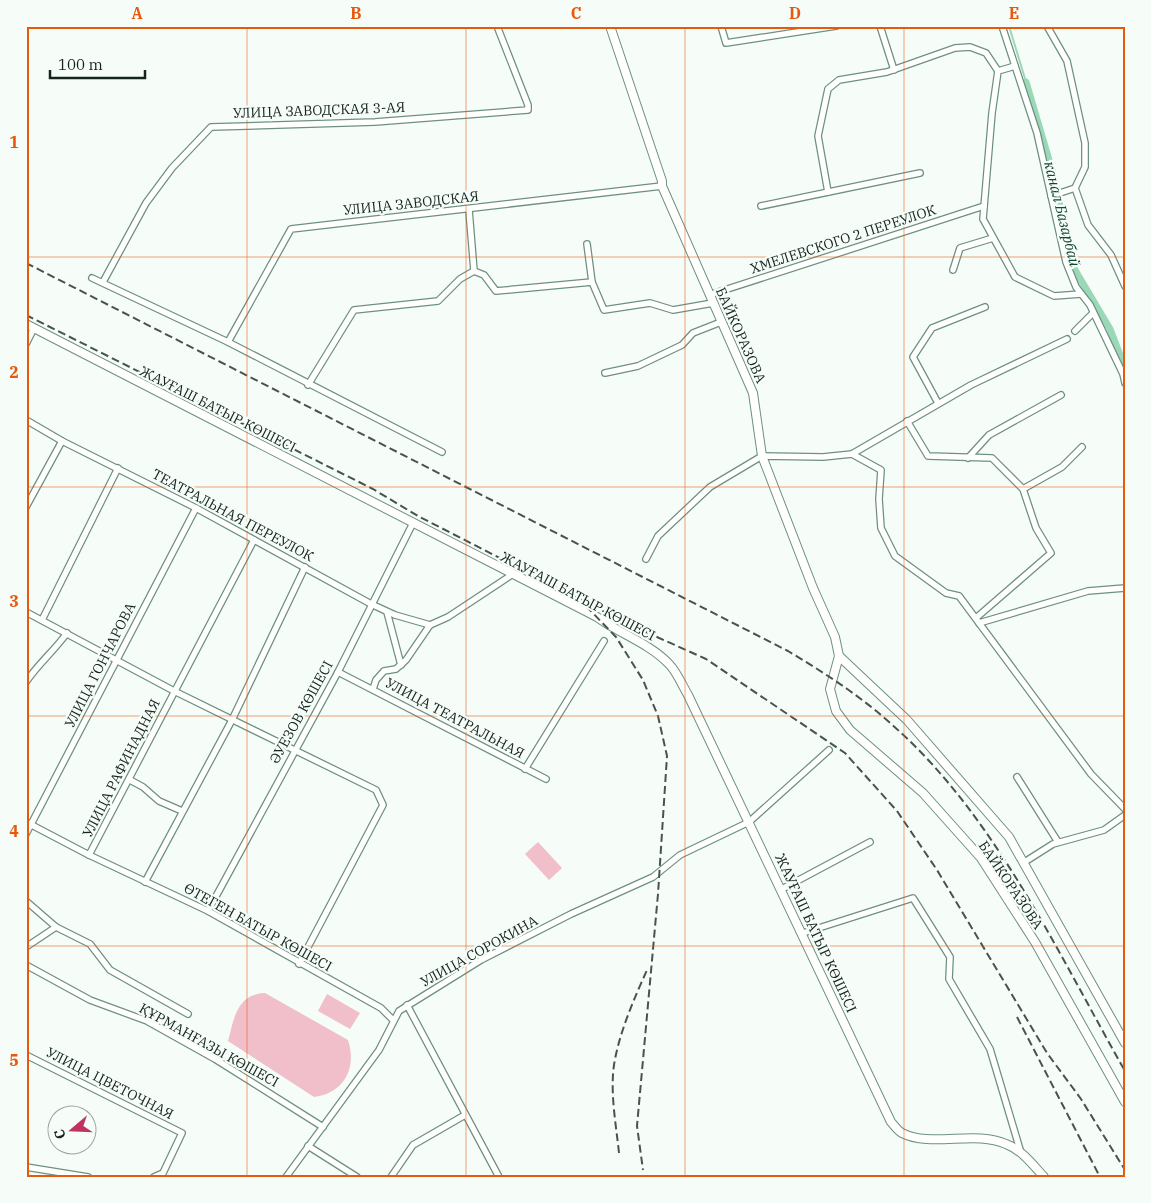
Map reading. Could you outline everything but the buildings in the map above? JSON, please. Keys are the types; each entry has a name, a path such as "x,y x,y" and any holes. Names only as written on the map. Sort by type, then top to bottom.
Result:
{"street":[{"name":"УЛИЦА ЗАВОДСКАЯ 3-АЯ","path":"103,282 146,204 172,168 211,127 375,122 528,110 528,105 497,26"},
{"name":"БАЙКОРАЗОВА","path":"610,26 662,180 662,186 753,393 762,456 813,588 833,630 839,656 830,689 836,711 850,730 923,794 981,858 1035,942 1125,1102"},
{"path":"721,26 726,43 795,29 836,26"},
{"path":"880,26 894,70"},
{"path":"1002,26 1037,133 1066,262 1076,287 1093,313 1123,374 1125,383"},
{"path":"1047,26 1067,61 1085,142 1085,167 1073,189 1051,196"},
{"path":"828,192 818,136 828,90 839,80 894,70 955,48 970,47 986,53 998,71 992,113 983,219 1016,277 1054,296 1081,294"},
{"path":"998,71 1015,66"},
{"path":"761,206 920,172"},
{"name":"УЛИЦА ЗАВОДСКАЯ","path":"228,342 291,229 469,210 662,186"},
{"path":"1073,189 1088,225 1111,255 1125,286"},
{"name":"ХМЕЛЕВСКОГО 2 ПЕРЕУЛОК","path":"592,282 604,310 650,303 673,310 711,299 834,253 984,206"},
{"path":"469,210 474,271"},
{"path":"953,270 960,248 993,238"},
{"path":"474,271 484,275 496,291 592,282 588,244"},
{"path":"308,384 354,310 438,301 460,279 474,271"},
{"path":"92,278 228,342 442,452"},
{"path":"938,403 913,357 932,328 985,307"},
{"path":"1075,330 1093,313"},
{"path":"605,374 638,366 682,344 693,333 721,322"},
{"path":"26,344 30,326"},
{"name":"ЖАУҒАШ БАТЫР КӨШЕСІ","path":"30,326 412,524 513,574 645,644 670,665 688,694 891,1122 900,1133 914,1137 990,1140 1006,1143 1021,1153 1044,1177"},
{"path":"646,559 658,536 710,487 762,456 823,457 852,454 938,403 1067,339"},
{"path":"968,458 989,435 1061,395"},
{"name":"ТЕАТРАЛЬНАЯ ПЕРЕУЛОК","path":"26,420 196,508 371,604 387,612 430,625"},
{"path":"907,421 928,456 992,458 1023,489 1036,528 1051,553 978,621"},
{"path":"26,507 62,440"},
{"path":"1023,489 1062,467 1082,447"},
{"path":"852,454 881,470 879,500 881,528 895,556 946,593 959,596 1090,774 1125,809"},
{"path":"42,620 118,468"},
{"name":"УЛИЦА ГОНЧАРОВА","path":"26,834 29,824 196,508"},
{"name":"ӘУЕЗОВ КӨШЕСІ","path":"208,912 338,672 412,524"},
{"name":"УЛИЦА РАФИНАДНАЯ","path":"89,856 254,540"},
{"path":"145,882 232,720 304,567"},
{"name":"УЛИЦА ТЕАТРАЛЬНАЯ","path":"373,689 376,680 384,671 396,669 401,665 430,625 448,618 513,574"},
{"path":"978,621 1088,591 1125,588"},
{"name":"УЛИЦА РАФИНАДНАЯ","path":"26,612 174,691 376,790 383,805 299,964"},
{"path":"387,612 401,665"},
{"path":"26,682 67,634"},
{"name":"УЛИЦА ТЕАТРАЛЬНАЯ","path":"525,769 604,641"},
{"name":"БАЙКОРАЗОВА","path":"839,656 907,720 1009,837 1125,1043"},
{"name":"УЛИЦА ТЕАТРАЛЬНАЯ","path":"338,672 546,779"},
{"name":"УЛИЦА СОРОКИНА","path":"286,1177 379,1050 399,1011 481,960 571,914 653,877 680,855 749,822 829,750"},
{"path":"1017,777 1058,842"},
{"path":"130,780 143,787 159,801 182,811"},
{"path":"1023,863 1058,842 1104,830 1125,815"},
{"name":"ӨТЕГЕН БАТЫР КӨШЕСІ","path":"29,824 89,856 208,912 381,1008 393,1020"},
{"path":"782,889 870,842"},
{"path":"803,933 913,898 950,957 949,979 990,1049 1021,1153"},
{"path":"26,901 56,927 90,944 110,970 188,1014"},
{"path":"26,946 56,927"},
{"name":"ҚҰРМАНҒАЗЫ КӨШЕСІ","path":"26,964 90,1000 147,1021 223,1064 323,1127"},
{"path":"408,1006 498,1177"},
{"name":"УЛИЦА ЦВЕТОЧНАЯ","path":"26,1055 182,1133 163,1173 154,1177"},
{"path":"391,1177 413,1144 465,1114"},
{"path":"308,1146 356,1177"},
{"path":"26,1167 88,1177"}],"shaded area":[{"path":"538,842 562,868 549,880 525,854"},
{"path":"265,993 348,1040 351,1060 349,1069 341,1084 334,1090 325,1095 314,1097 228,1041 238,1009 248,998 256,994"},
{"path":"327,994 360,1013 350,1029 318,1011"}],"waterway":[{"path":"1009,26 1026,82"},
{"name":"канал Базарбай","path":"1026,82 1054,177 1072,265 1110,329 1125,368"}],"railway":[{"path":"26,263 788,651 832,678 899,731 934,766 967,806 996,848 1051,937 1125,1071"},
{"path":"26,315 373,489 418,516 628,624 706,659 845,753 897,811 937,870 1047,1053 1081,1099 1125,1170"},
{"path":"586,606 616,637 643,680 658,716 667,756 658,894 637,1126 643,1170"},
{"path":"619,1153 613,1098 614,1065 623,1029 647,970"},
{"path":"1017,1017 1100,1177"}]}
